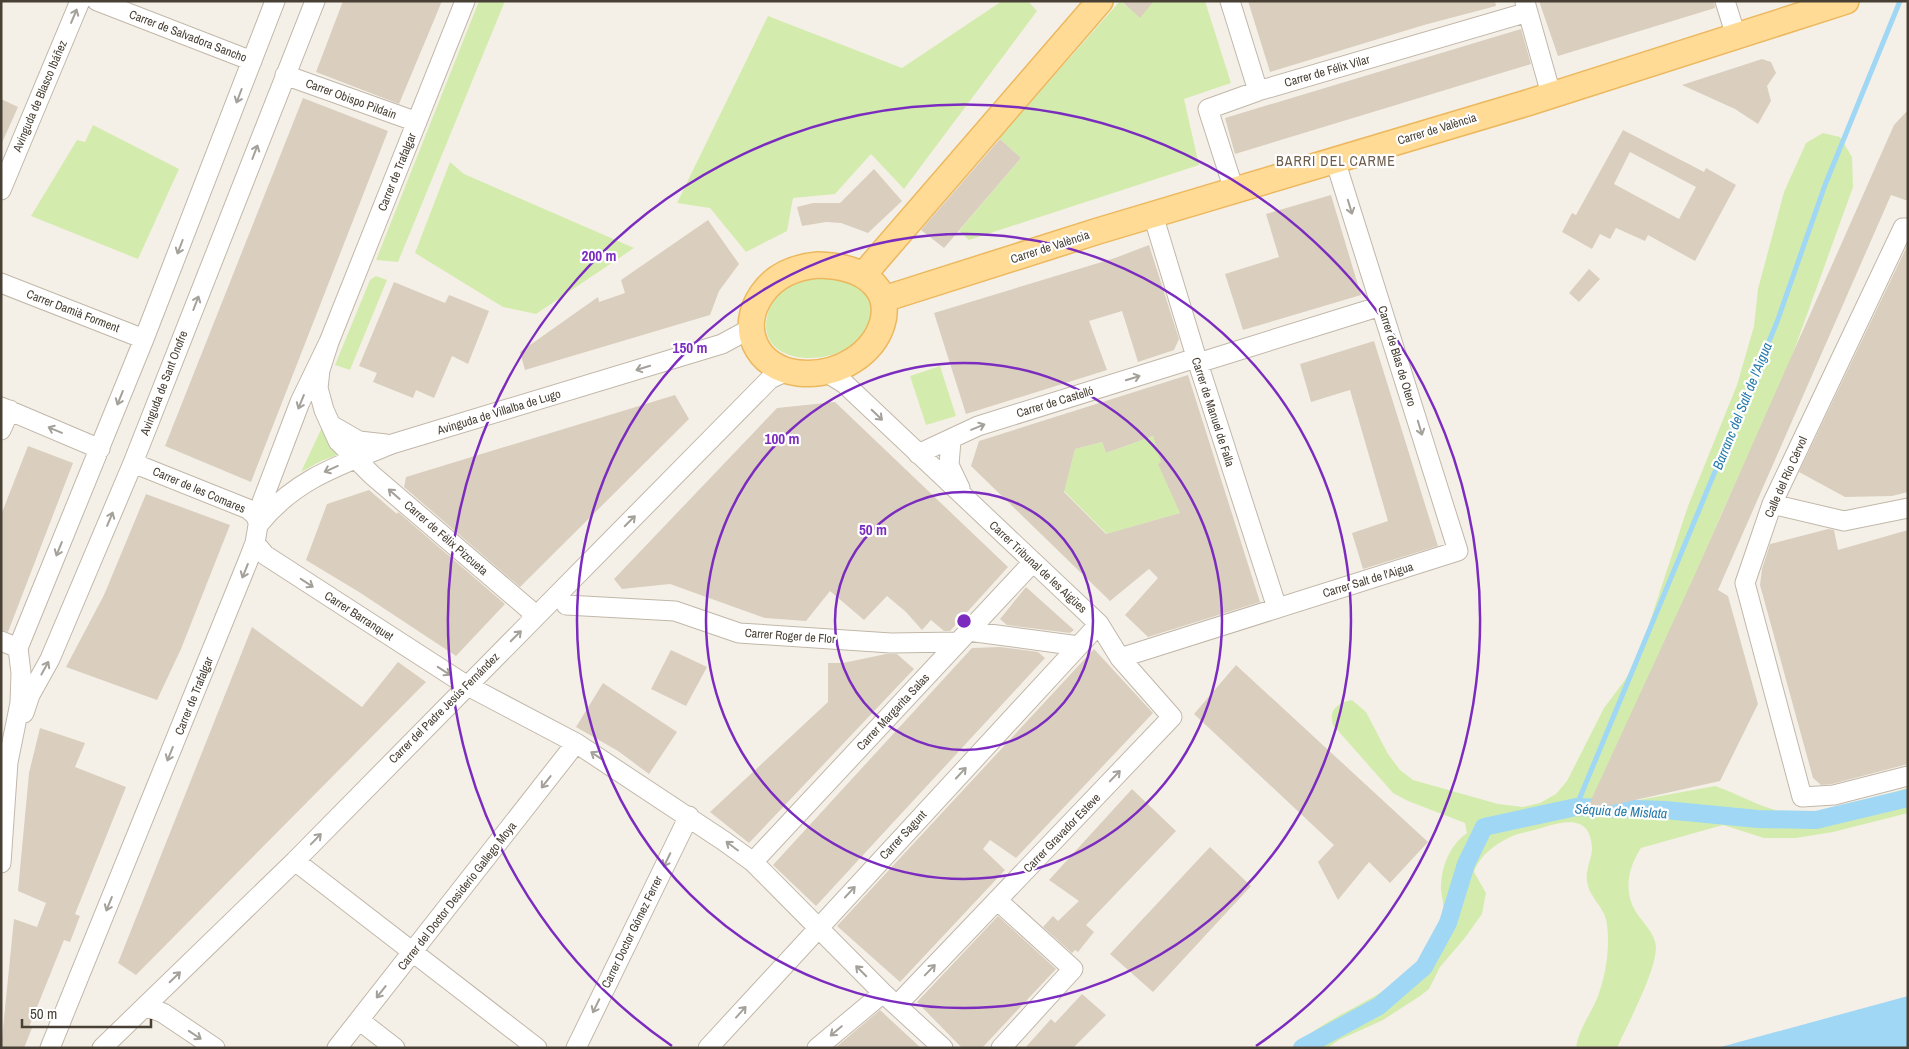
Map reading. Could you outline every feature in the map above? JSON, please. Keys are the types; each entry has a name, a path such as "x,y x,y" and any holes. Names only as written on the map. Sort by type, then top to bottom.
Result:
{"main road":[{"path":"864,274 1100,1"},
{"name":"Carrer de València","path":"884,299 1551,94 1846,1"},
{"path":"803,266 840,266 864,274 875,285 884,299 883,322 868,347 856,359 826,372 814,374 787,371 773,365 761,356 753,337 752,324 756,304 762,293 789,272 803,266"}],"street":[{"name":"Avinguda de Blasco Ibáñez","path":"1,190 80,1"},
{"name":"Carrer de Salvadora Sancho","path":"97,1 252,61"},
{"name":"Avinguda de Sant Onofre","path":"1,863 5,762 20,703 21,673 10,645 100,449 275,1"},
{"name":"Avinguda de Sant Onofre","path":"5,762 30,695 50,659 133,463 315,1"},
{"name":"Carrer de Trafalgar","path":"355,459 338,441 333,426 324,410 318,388 320,370 329,342 465,1"},
{"path":"1230,1 1258,91"},
{"path":"1725,1 1736,36"},
{"path":"1767,25 1804,1"},
{"path":"1526,7 1551,94"},
{"name":"Carrer de Félix Vilar","path":"1234,190 1208,109 1258,91 1526,7"},
{"name":"Carrer Obispo Pildain","path":"285,76 417,122"},
{"name":"Carrer de Blas de Otero","path":"1336,160 1458,551"},
{"name":"Carrer de Manuel de Falla","path":"1153,215 1197,361 1277,608"},
{"name":"Calle del Río Cérvol","path":"1906,228 1772,504 1745,584 1802,797 1834,795 1908,776"},
{"name":"Carrer Damià Forment","path":"1,283 144,339"},
{"name":"Carrer de Castelló","path":"918,454 978,426 1381,306"},
{"name":"Avinguda de Villalba de Lugo","path":"259,524 272,508 299,486 355,459 392,444 722,344 746,331 752,324"},
{"name":"Carrer de Trafalgar","path":"50,1048 255,543 262,502 300,402 329,342"},
{"name":"Carrer del Padre Jesús Fernández","path":"102,1048 296,860 466,685 770,379 787,371"},
{"name":"Carrer Tribunal de les Aigües","path":"826,372 845,384 1099,624 1120,658"},
{"path":"1,430 5,409 100,449"},
{"path":"333,426 359,442 378,445 392,444"},
{"path":"951,440 948,465 965,498"},
{"name":"Carrer de Félix Pizcueta","path":"355,459 530,610 532,620"},
{"name":"Carrer de les Comares","path":"133,463 248,509 255,515 259,524"},
{"path":"1772,504 1844,520 1908,508"},
{"name":"Carrer Barranquet","path":"255,543 265,555 466,685 576,743 689,816 753,862 890,999 943,1048"},
{"name":"Carrer Salt de l'Aigua","path":"1277,608 1458,551"},
{"name":"Carrer Margarita Salas","path":"753,862 1033,562"},
{"name":"Carrer Roger de Flor","path":"566,605 675,611 739,633 891,643 963,637 1079,646"},
{"path":"1120,658 1277,608"},
{"name":"Carrer Sagunt","path":"708,1048 1099,624"},
{"name":"Carrer Gravador Esteve","path":"817,1048 890,999 998,900 1172,716 1120,658"},
{"name":"Carrer del Doctor Desiderio Gallego Moya","path":"337,1048 576,743"},
{"name":"Carrer Doctor Gómez Ferrer","path":"576,1048 689,816"},
{"path":"296,860 537,1048"},
{"path":"998,900 1073,969 1000,1048"},
{"path":"145,1006 163,1013 215,1048"},
{"path":"359,1020 395,1048"}],"green space":[{"path":"479,1 505,1 398,262 376,260"},
{"path":"1002,1 1028,1 1037,11 904,189 871,154 835,194 793,198 787,231 746,252 710,208 677,203 768,16 902,68"},
{"path":"1120,1 1140,17 1154,1 1205,1 1231,83 1184,99 1199,165 969,240 959,231 1021,158 999,138"},
{"path":"93,125 179,169 138,259 31,216 77,140 85,142"},
{"path":"1823,133 1840,137 1852,157 1853,187 1787,370 1721,515 1595,808 1715,786 1771,809 1795,813 1811,813 1844,807 1908,788 1908,813 1833,832 1796,838 1764,838 1723,825 1641,848 1630,872 1629,896 1636,912 1652,933 1656,948 1646,984 1617,1048 1576,1048 1585,1021 1601,988 1608,952 1606,919 1588,887 1587,881 1592,848 1589,835 1584,827 1576,823 1566,822 1510,837 1494,846 1477,865 1474,872 1486,893 1482,914 1440,967 1429,989 1383,1020 1339,1040 1327,1048 1293,1048 1325,1024 1396,982 1425,954 1434,938 1442,914 1441,881 1444,865 1455,844 1467,833 1465,823 1408,801 1393,793 1333,725 1333,711 1342,703 1352,700 1366,712 1388,754 1400,770 1413,780 1498,804 1523,807 1540,803 1556,794 1567,781 1604,708 1625,680 1639,655 1688,506 1737,385 1754,326 1758,289 1784,192 1806,143"},
{"path":"450,162 464,174 634,248 536,314 503,307 415,253"},
{"path":"828,275 862,286 872,306 868,327 855,343 836,353 815,358 794,356 777,348 767,334 768,313 777,296 792,285"},
{"path":"376,276 387,280 350,370 335,365 370,280"},
{"path":"940,366 956,416 926,425 910,376"},
{"path":"325,421 340,454 321,461 301,472"},
{"path":"1153,436 1180,513 1107,534 1055,482 1066,483 1075,449 1102,442 1106,453"}],"water":[{"path":"1908,996 1908,1048 1717,1048"}],"building":[{"path":"343,1 442,1 399,104 316,72"},
{"path":"1121,1 1154,1 1140,18"},
{"path":"1248,1 1495,1 1496,6 1424,25 1270,72"},
{"path":"1539,1 1714,1 1715,8 1558,56"},
{"path":"1521,29 1531,64 1235,154 1225,118"},
{"path":"1762,59 1771,62 1776,73 1767,86 1771,101 1758,124 1735,109 1682,85"},
{"path":"303,98 388,131 251,482 165,446"},
{"path":"1,99 18,107 1,145"},
{"path":"1908,110 1908,201 1891,195 1718,590 1728,596 1758,704 1720,781 1586,811 1692,581 1894,125"},
{"path":"1623,130 1704,172 1706,168 1736,185 1695,261 1648,235 1645,241 1616,228 1610,239 1600,234 1592,249 1562,232 1572,213 1576,215","holes":["1630,152 1696,187 1679,219 1614,184"]},
{"path":"1000,139 1021,158 944,248 921,230"},
{"path":"874,169 902,201 868,233 841,223 826,222 802,226 797,207 813,203 840,203"},
{"path":"1331,195 1361,295 1243,330 1225,274 1279,257 1266,214"},
{"path":"708,220 739,264 719,291 710,315 525,370 520,352 598,297 599,302 625,293 621,280"},
{"path":"1908,244 1908,492 1892,496 1845,497 1799,472"},
{"path":"1149,245 1179,339 1174,350 1138,362 1122,311 1089,321 1107,370 966,414 934,313 1115,258"},
{"path":"1589,269 1600,279 1579,302 1569,293"},
{"path":"394,282 445,303 449,295 489,311 468,364 452,356 434,398 416,390 413,398 373,382 377,373 359,366"},
{"path":"1374,341 1438,546 1363,569 1352,533 1388,521 1350,390 1311,402 1300,364"},
{"path":"1188,375 1260,602 1148,637 1125,615 1158,578 1149,569 1110,601 971,466 979,441","holes":["1153,436 1161,462 1158,464 1180,513 1106,534 1064,492 1075,449 1102,442 1106,453"]},
{"path":"675,395 689,419 520,587 404,487 406,477"},
{"path":"835,402 1008,567 950,631 944,631 931,620 922,630 906,612 887,596 864,620 830,591 806,621 765,618 670,584 622,589 614,579 777,408"},
{"path":"28,446 73,463 8,632 1,630 1,515"},
{"path":"369,490 397,514 398,512 505,604 456,656 359,592 306,560 327,504"},
{"path":"146,494 230,525 181,649 157,700 66,667 104,595"},
{"path":"1828,529 1834,530 1838,550 1908,530 1908,764 1832,784 1821,785 1813,778 1760,585 1762,569 1770,544"},
{"path":"1026,587 1074,630 1070,633 1007,625 1000,619"},
{"path":"252,627 362,707 398,662 426,682 136,975 118,963"},
{"path":"1000,647 1038,652 1045,658 816,906 773,865 972,648"},
{"path":"1094,649 1153,713 1016,858 990,840 983,849 1005,870 900,982 837,926"},
{"path":"671,650 707,667 686,706 651,689"},
{"path":"886,654 897,654 914,669 749,843 710,812 828,702 828,663 843,663"},
{"path":"1236,665 1428,842 1390,883 1369,862 1338,900 1318,862 1334,845 1194,714"},
{"path":"603,683 677,732 649,774 618,751 576,727"},
{"path":"40,728 85,743 75,767 126,787 75,914 80,916 70,942 64,940 29,1027 32,1028 24,1048 1,1048 14,919 37,927 46,903 18,891 29,773"},
{"path":"1132,789 1176,831 1086,925 1094,932 1078,952 1075,950 1072,953 1043,927 1053,916 1058,921 1079,901 1049,880"},
{"path":"1210,847 1251,886 1153,992 1110,954"},
{"path":"998,916 1056,969 982,1048 962,1048 917,1002"},
{"path":"1082,994 1106,1015 1073,1048 1025,1048 1051,1019 1055,1023"},
{"path":"880,1010 921,1048 835,1048"}],"waterway":[{"name":"Barranc del Salt de l'Aigua","path":"1576,807 1777,322 1825,185 1900,1"},
{"name":"Séquia de Mislata","path":"1302,1048 1379,1006 1424,967 1448,923 1466,864 1484,827 1576,807 1665,810 1758,819 1816,820 1908,798"}],"district":[{"name":"BARRI DEL CARME","path":"1336,161"}]}
